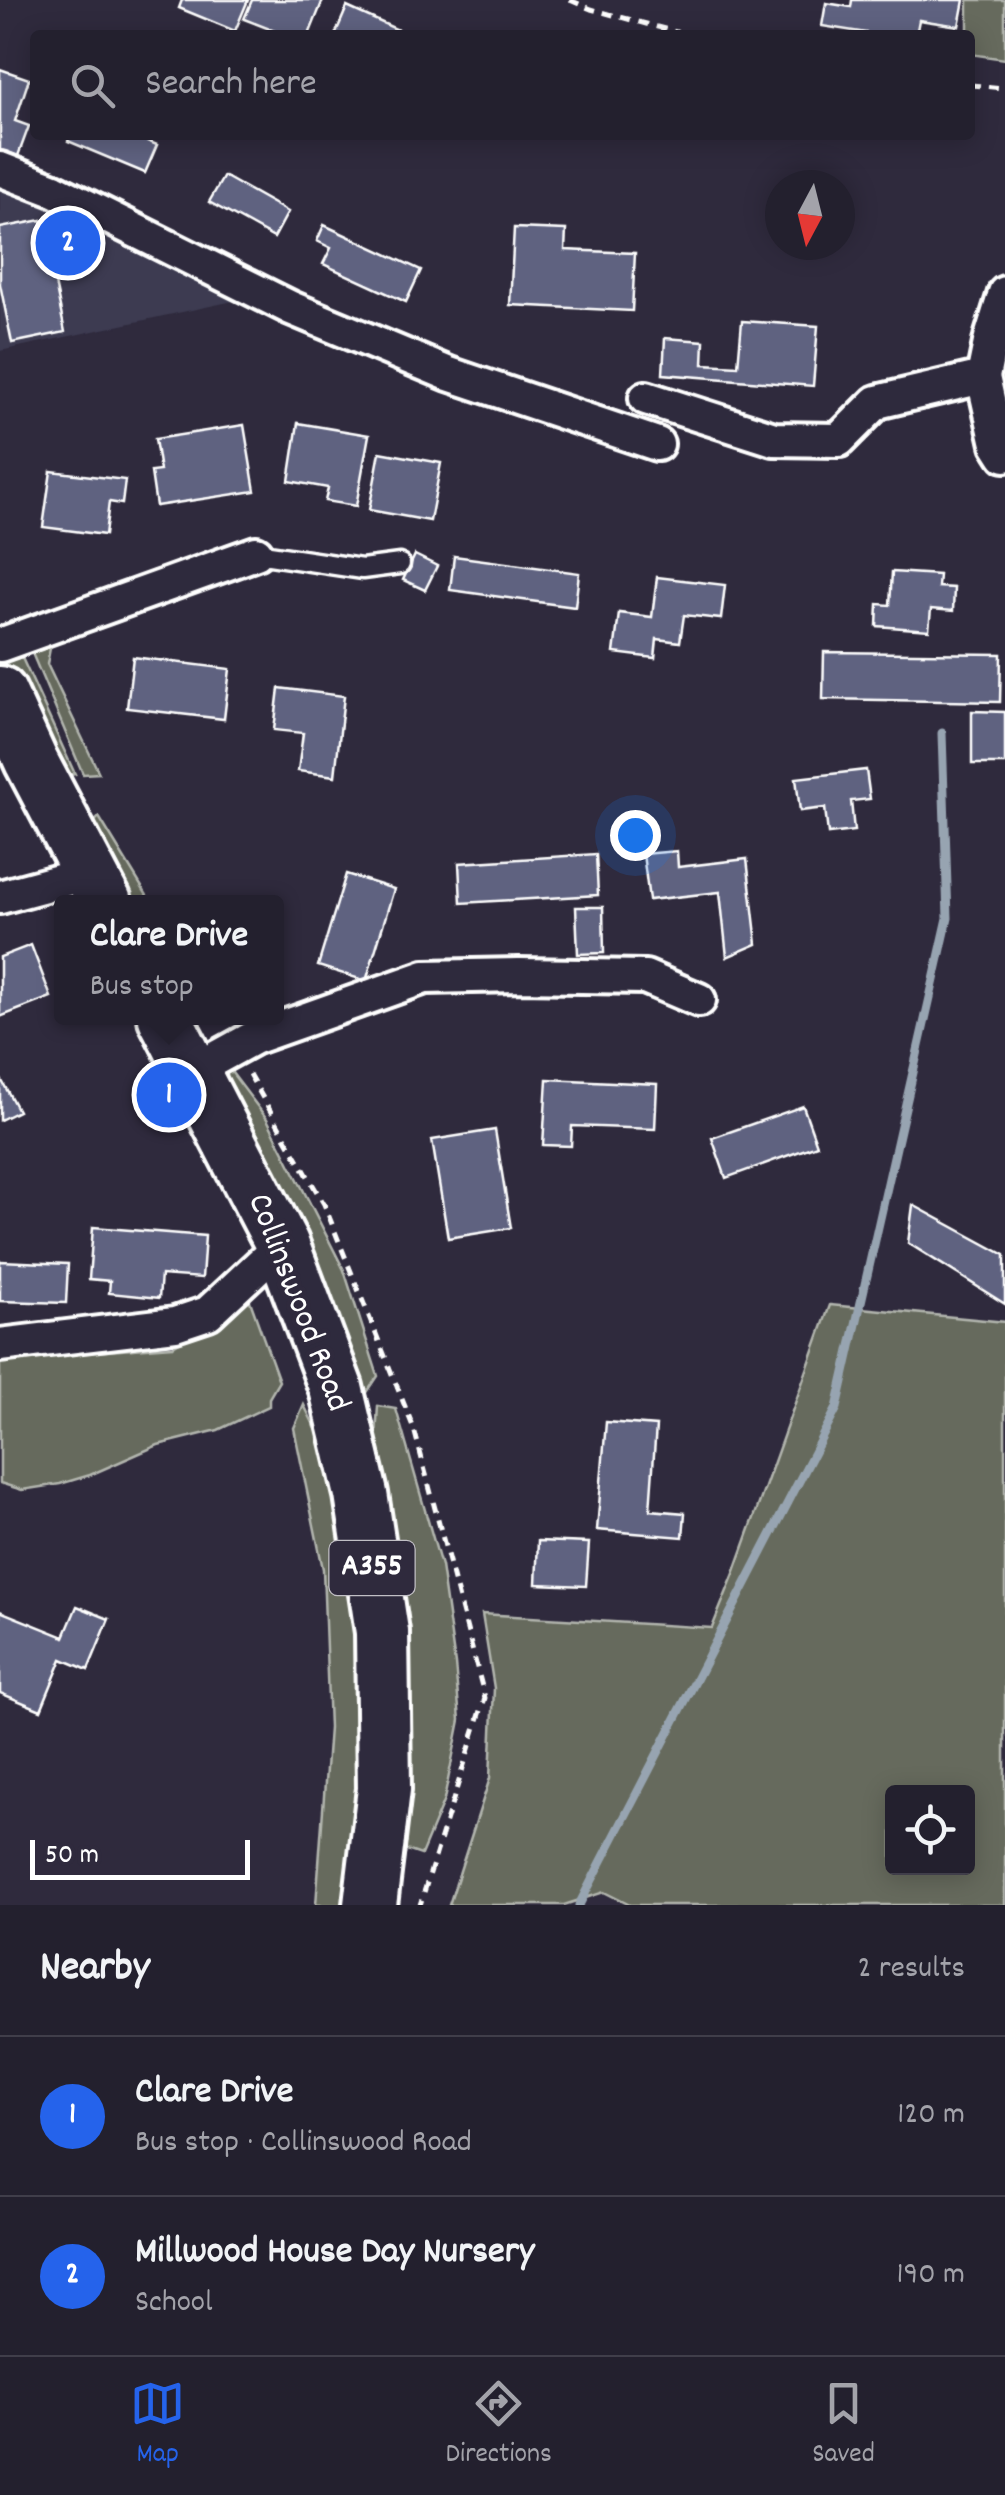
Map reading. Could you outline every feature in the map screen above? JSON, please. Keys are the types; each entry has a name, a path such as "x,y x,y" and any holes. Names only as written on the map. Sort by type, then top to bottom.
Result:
{"main road":[{"path":"0,693 97,888"},
{"name":"Collinswood Road","path":"169,1025 282,1244 336,1388 361,1494 382,1632 384,1789 370,1905"}],"street":[{"path":"0,168 54,190 326,323 448,374 657,444"},
{"path":"1005,294 983,377 998,444 1005,456"},
{"path":"646,398 774,439 839,440 878,402 983,377"},
{"path":"0,645 256,553"},
{"path":"0,896 97,888"},
{"path":"193,1070 253,1038 425,977 645,977 699,1000"},
{"path":"0,1345 175,1324 208,1313 282,1244"}],"lane":[{"path":"256,553 362,569 400,564"}],"path":[{"path":"570,0 669,30"},
{"path":"975,85 1005,88"}],"shaded area":[{"path":"0,180 243,299 0,351"}],"green space":[{"path":"968,0 1005,0 1005,59 975,55 975,30 968,30"},
{"path":"52,638 47,664 99,773 83,774 29,646"},
{"path":"17,647 75,774 58,777 4,658"},
{"path":"99,817 147,895 122,895 89,828"},
{"path":"226,1065 267,1119 344,1270 378,1376 366,1394 355,1382 219,1074"},
{"path":"249,1298 279,1381 269,1406 218,1430 158,1445 60,1484 22,1490 0,1483 0,1359 173,1346"},
{"path":"830,1305 1005,1322 1005,1905 630,1905 604,1892 564,1905 449,1905 490,1778 494,1688 482,1614 712,1628"},
{"path":"304,1405 338,1473 362,1688 344,1905 316,1905 329,1728 323,1569 294,1428"},
{"path":"378,1406 396,1409 441,1566 455,1664 460,1720 444,1800 421,1855 392,1845 375,1452"}],"building":[{"path":"182,0 248,0 235,30 179,8"},
{"path":"252,0 323,0 311,30 272,30 244,19"},
{"path":"852,0 964,0 959,26 919,20 917,30 822,26 826,3 851,7"},
{"path":"347,7 398,30 337,30"},
{"path":"0,69 29,79 15,121 29,126 18,156 0,150"},
{"path":"145,140 157,145 145,173 68,141"},
{"path":"224,176 288,212 274,238 209,202"},
{"path":"42,220 65,332 12,343 0,284 0,228"},
{"path":"324,225 421,270 406,302 323,264 331,248 317,241"},
{"path":"514,228 566,230 565,250 635,253 632,311 510,305"},
{"path":"742,321 818,326 813,386 663,374 665,338 704,341 703,364 738,366"},
{"path":"298,423 369,435 356,506 325,501 328,488 289,481"},
{"path":"244,425 255,491 156,506 151,472 160,471 155,439"},
{"path":"380,452 441,463 430,521 369,510"},
{"path":"51,471 125,480 122,504 109,502 105,535 43,527"},
{"path":"415,555 437,566 425,590 403,580"},
{"path":"454,556 579,573 575,607 450,590"},
{"path":"892,572 939,575 938,587 954,588 953,611 931,609 929,630 877,626 878,604 890,605"},
{"path":"657,577 725,585 721,619 684,615 680,642 657,639 655,658 614,653 619,613 652,617"},
{"path":"824,652 1001,654 1000,702 823,699"},
{"path":"133,657 230,669 224,719 127,708"},
{"path":"279,688 344,696 335,776 298,771 303,733 274,730"},
{"path":"972,711 1005,712 1005,764 972,764"},
{"path":"866,770 870,799 851,801 854,831 828,834 825,808 800,811 796,778"},
{"path":"677,851 678,867 747,859 757,944 727,957 720,892 649,900 643,854"},
{"path":"596,854 598,895 461,903 459,863"},
{"path":"346,874 394,889 366,981 318,966"},
{"path":"576,907 603,907 604,953 578,954"},
{"path":"31,945 51,997 0,1017 0,957"},
{"path":"0,1077 18,1111 0,1120"},
{"path":"547,1079 657,1084 655,1129 572,1126 571,1146 543,1145"},
{"path":"803,1106 817,1145 726,1178 712,1138"},
{"path":"495,1130 511,1228 448,1238 432,1140"},
{"path":"913,1205 1005,1255 1005,1304 908,1243"},
{"path":"93,1227 205,1236 202,1278 161,1275 159,1298 109,1293 110,1281 89,1279"},
{"path":"0,1261 68,1264 66,1303 0,1301"},
{"path":"606,1422 656,1426 650,1510 685,1513 683,1537 597,1530"},
{"path":"538,1541 589,1543 586,1586 536,1584"},
{"path":"77,1606 109,1619 88,1670 62,1659 41,1710 0,1693 0,1611 64,1637"}],"waterway":[{"path":"579,1905 837,1408 948,918 942,733"}],"place":[{"name":"Millwood House Day Nursery","path":"68,243"},
{"name":"Clare Drive","path":"169,1095"}]}
